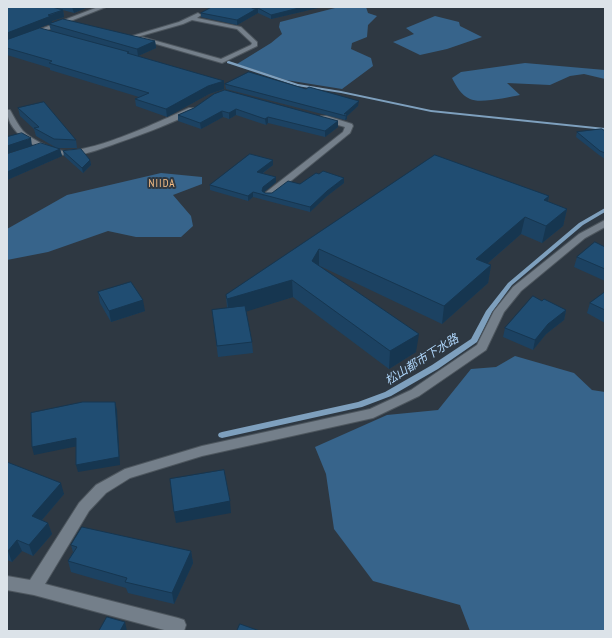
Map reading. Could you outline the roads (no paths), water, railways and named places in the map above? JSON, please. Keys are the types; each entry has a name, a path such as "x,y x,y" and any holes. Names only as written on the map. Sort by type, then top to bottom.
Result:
{"street":[{"path":"7,44 68,18 76,17 102,7"},
{"path":"192,18 239,28 255,43 254,46 222,61 132,36 181,23 192,18 203,13"},
{"path":"68,18 82,24"},
{"path":"40,31 55,35"},
{"path":"7,112 22,133 30,140 62,153 85,151 148,130 198,106"},
{"path":"268,195 346,133 349,126 316,116"},
{"path":"29,150 43,146"},
{"path":"34,588 84,507 101,489 125,474 202,451 373,413 415,393 482,347 499,311 517,289 582,236 605,223"},
{"path":"7,583 34,588 178,625 176,631"}],"waterway":[{"path":"228,62 297,85 341,92 431,111 605,129"},
{"name":"松山都市下水路","path":"222,435 359,405 388,394 435,367 474,340 489,311 510,284 581,224 605,210"}],"district":[{"name":"NIIDA","path":"162,184"}]}
